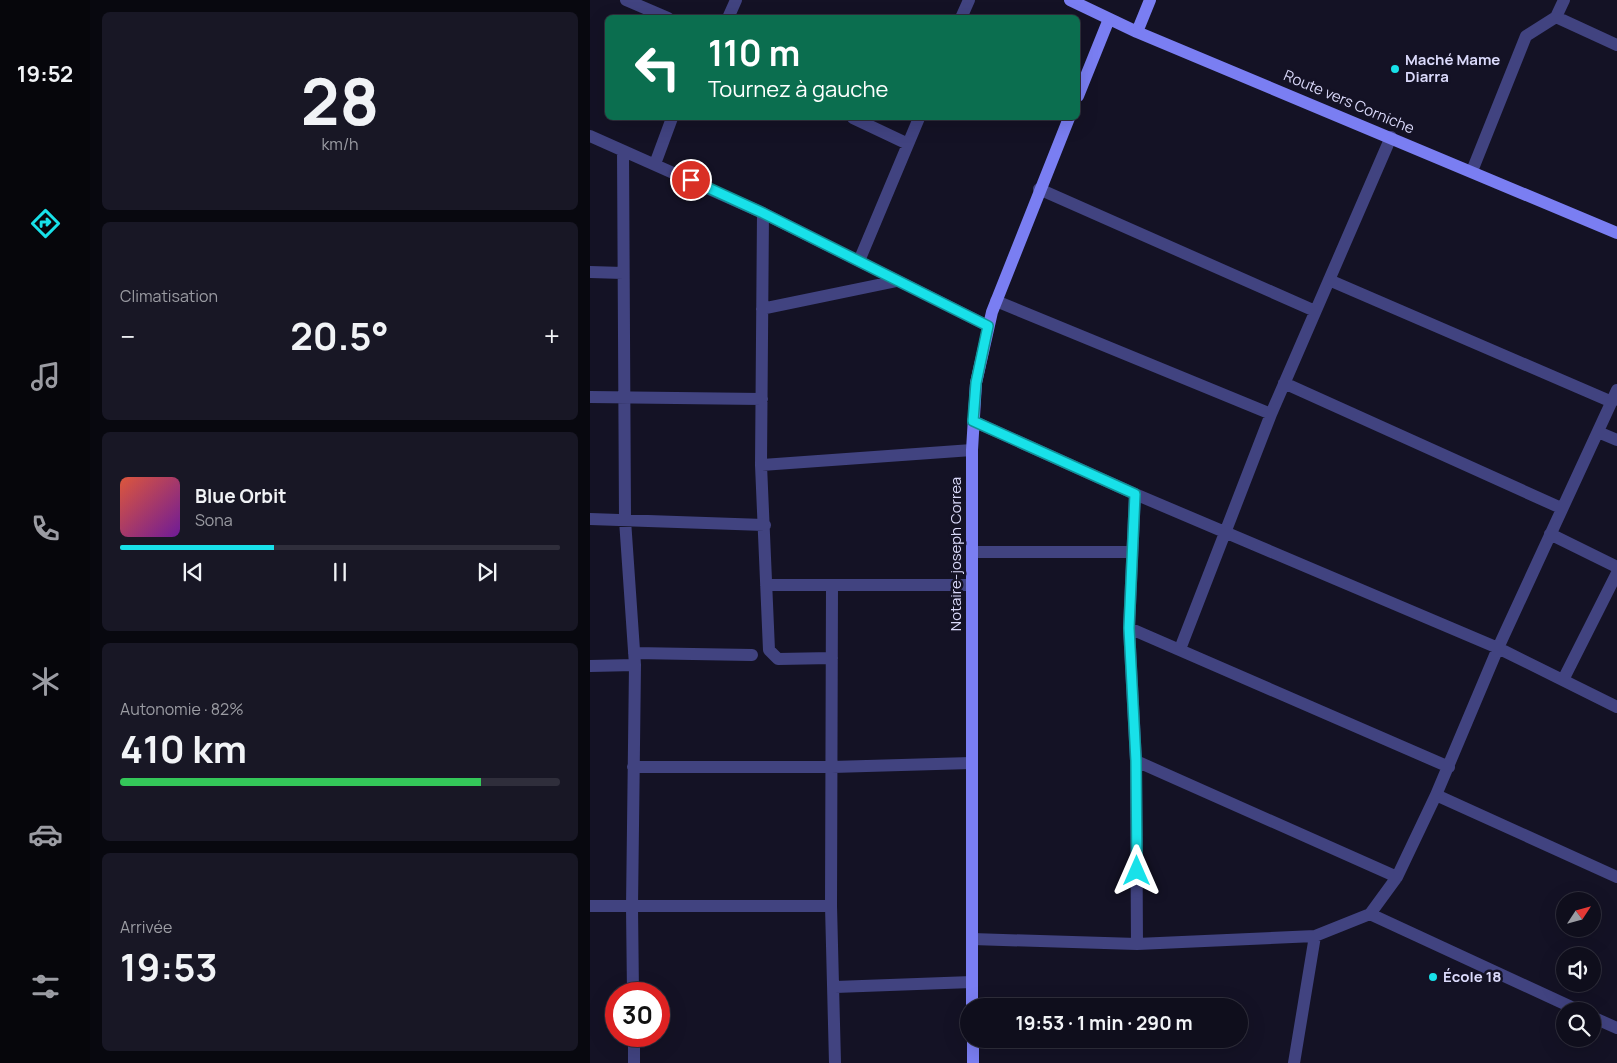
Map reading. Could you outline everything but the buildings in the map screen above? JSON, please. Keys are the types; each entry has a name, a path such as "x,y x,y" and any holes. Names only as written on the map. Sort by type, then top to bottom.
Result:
{"street":[{"path":"626,0 661,15"},
{"path":"729,15 736,0"},
{"path":"962,15 969,0"},
{"name":"Route vers Corniche","path":"1070,0 1137,32 1617,233"},
{"path":"1137,32 1150,0"},
{"path":"1472,171 1526,36 1556,18 1564,0"},
{"path":"1556,18 1617,45"},
{"path":"1080,91 1109,19"},
{"path":"655,164 671,120"},
{"path":"857,120 908,144"},
{"path":"859,261 918,120"},
{"name":"Notaire-joseph Correa","path":"972,998 972,450 976,383 988,326 996,301 1068,120"},
{"path":"590,136 763,213 988,326"},
{"path":"1180,649 1271,414 1391,137"},
{"path":"623,151 625,520 635,659 633,982"},
{"path":"1040,189 1315,311"},
{"path":"763,213 762,465 768,650 778,659 832,658"},
{"path":"590,272 623,273"},
{"path":"972,940 1137,944 1315,936 1370,914 1397,877 1449,768 1498,648 1614,396 1329,280"},
{"path":"762,309 897,281"},
{"path":"996,301 1271,414"},
{"path":"1284,383 1561,508"},
{"path":"590,397 762,399"},
{"path":"973,421 1135,494 1498,648 1617,707"},
{"path":"1598,432 1617,440"},
{"path":"762,465 972,450"},
{"path":"1135,494 1129,628 1136,761 1137,944"},
{"path":"590,520 765,525"},
{"path":"1550,534 1617,567"},
{"path":"973,552 1132,552"},
{"path":"1562,680 1617,573"},
{"path":"766,585 972,585"},
{"path":"832,586 831,906 835,987 835,1063"},
{"path":"1129,628 1449,768"},
{"path":"590,666 635,659 752,655"},
{"path":"1136,761 1397,877"},
{"path":"634,767 832,767 971,763"},
{"path":"1436,795 1617,877"},
{"path":"590,906 831,906"},
{"path":"1370,914 1561,1002"},
{"path":"1294,1063 1315,936"},
{"path":"835,987 972,982"},
{"path":"1601,1021 1617,1028"},
{"path":"634,1047 634,1063"},
{"path":"973,1048 973,1063"}],"place":[{"name":"Maché Mame Diarra","path":"1395,69"},
{"name":"École 18","path":"1433,977"}],"route":[{"path":"691,180 763,213 946,307 988,326 976,383 973,421 1135,494 1129,628 1136,761 1137,871"}]}
